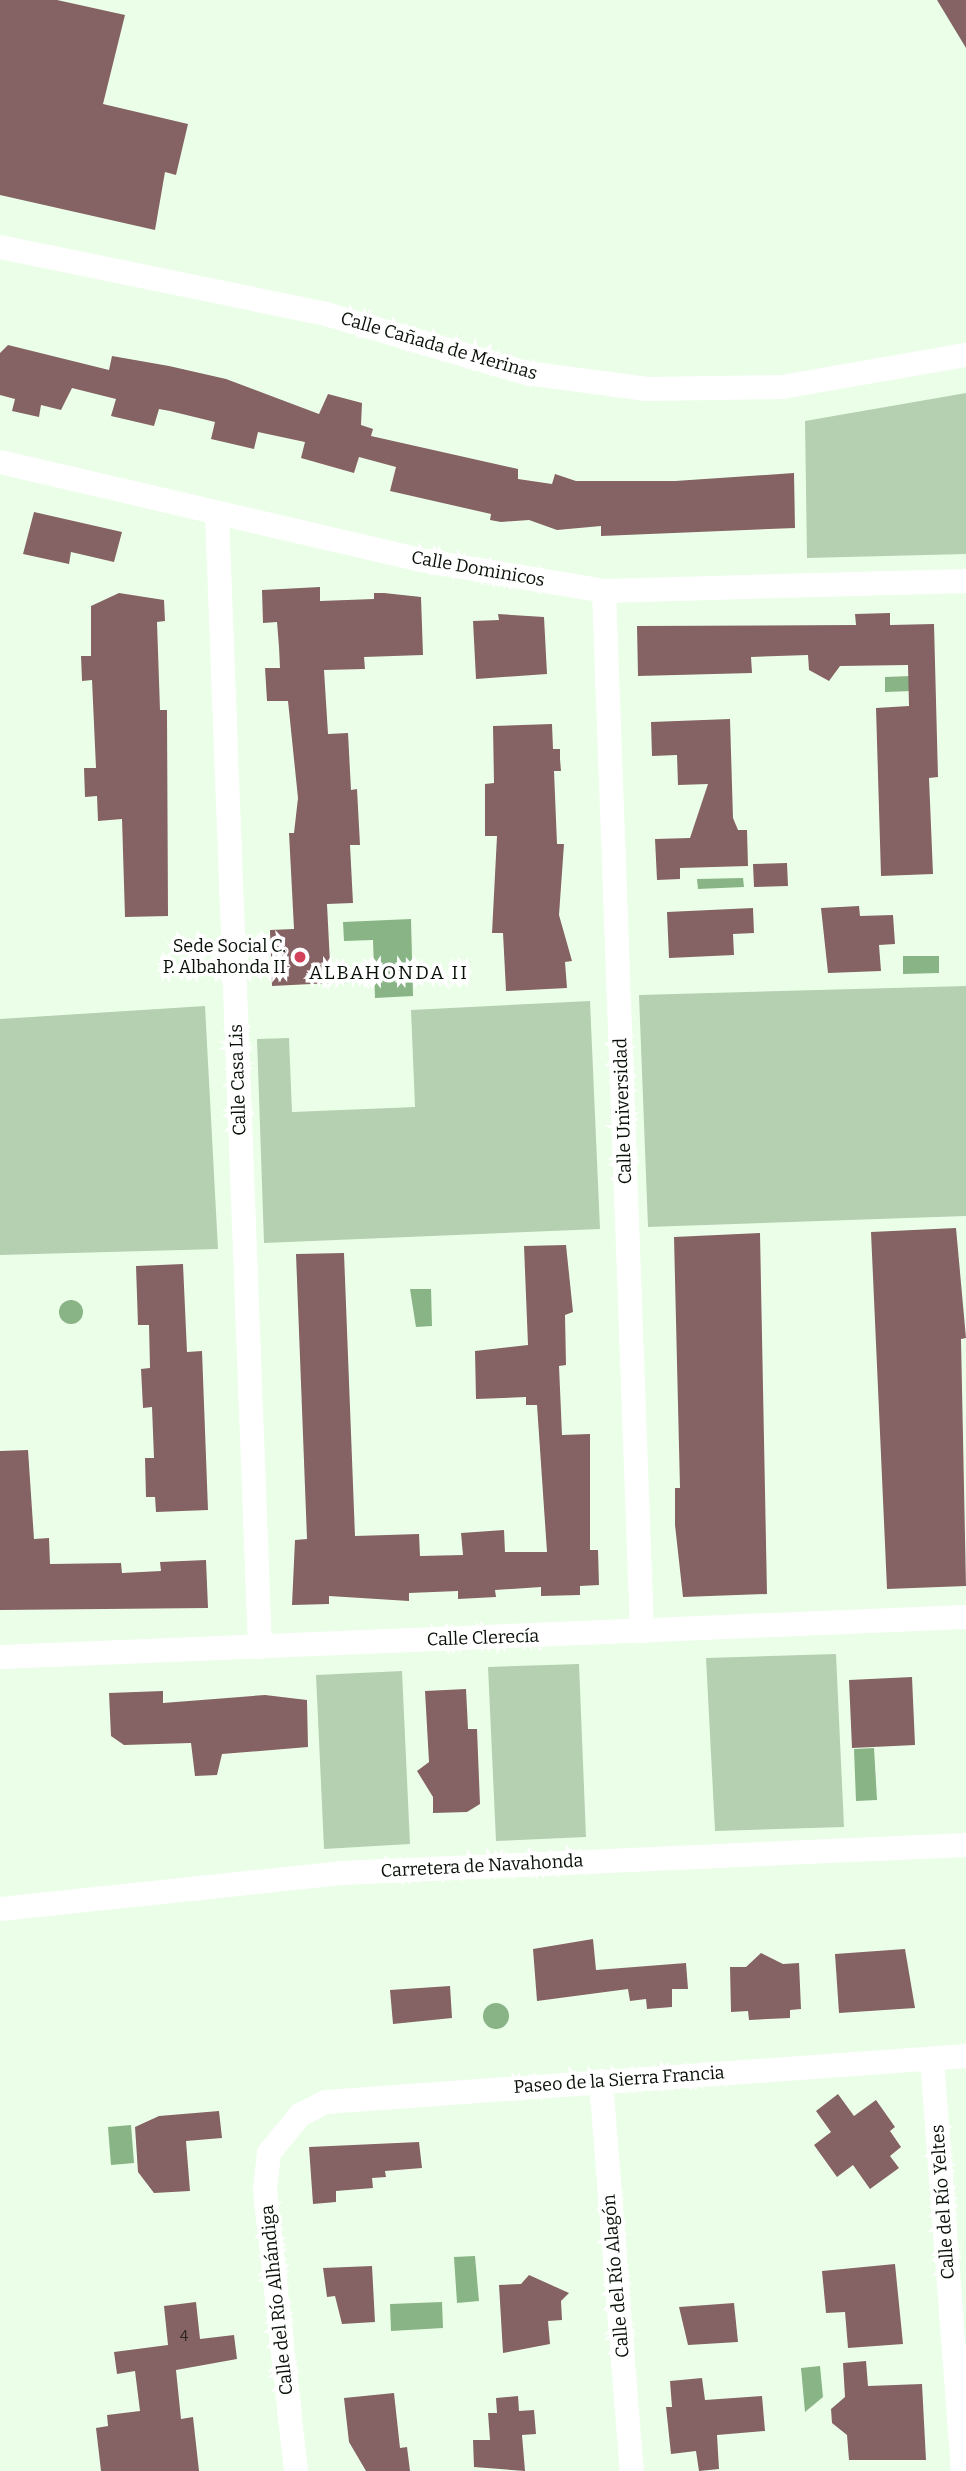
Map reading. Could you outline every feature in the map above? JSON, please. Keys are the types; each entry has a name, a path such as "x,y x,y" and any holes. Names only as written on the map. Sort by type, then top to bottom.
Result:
{"street":[{"name":"Calle Cañada de Merinas","path":"0,247 326,314 527,373 647,389 782,387 966,355"},
{"name":"Calle Dominicos","path":"0,462 421,560 604,591 966,581"},
{"name":"Calle Casa Lis","path":"217,513 260,1647"},
{"name":"Calle Universidad","path":"604,591 642,1631"},
{"name":"Calle Clerecía","path":"0,1657 966,1617"},
{"name":"Carretera de Navahonda","path":"0,1909 341,1873 966,1845"},
{"name":"Paseo de la Sierra Francia","path":"282,2133 326,2102 966,2056"},
{"name":"Calle del Río Yeltes","path":"932,2059 962,2471"},
{"name":"Calle del Río Alagón","path":"601,2081 632,2471"},
{"name":"Calle del Río Alhándiga","path":"282,2133 269,2153 265,2190 296,2471"}],"shaded area":[{"path":"966,393 966,554 807,558 805,421"},
{"path":"911,676 912,691 885,692 885,677"},
{"path":"743,878 744,887 698,889 697,879"},
{"path":"411,919 413,996 375,998 373,940 344,941 343,922"},
{"path":"903,956 939,956 939,973 903,974"},
{"path":"966,986 966,1216 648,1227 639,995"},
{"path":"590,1001 600,1229 264,1243 257,1039 289,1038 292,1112 415,1107 411,1010"},
{"path":"205,1006 218,1249 0,1255 0,1019"},
{"path":"410,1289 431,1289 432,1326 416,1327"},
{"path":"71,1300 79,1304 83,1312 79,1320 71,1324 63,1320 59,1312 63,1304"},
{"path":"836,1654 844,1827 715,1831 706,1658"},
{"path":"579,1664 586,1837 496,1841 488,1667"},
{"path":"402,1671 410,1844 324,1849 316,1675"},
{"path":"874,1748 877,1800 856,1801 854,1749"},
{"path":"496,2003 505,2007 509,2016 505,2025 496,2029 487,2025 483,2016 487,2007"},
{"path":"131,2125 134,2163 111,2165 108,2127"},
{"path":"475,2256 479,2301 457,2303 454,2257"},
{"path":"442,2302 443,2328 391,2331 390,2304"},
{"path":"820,2366 823,2397 805,2412 801,2368"}],"building":[{"path":"0,0 57,0 125,15 103,104 188,124 176,175 165,172 155,230 0,195"},
{"path":"937,0 966,0 966,48"},
{"path":"8,345 109,370 112,356 169,366 226,379 319,414 328,394 362,403 361,425 373,429 371,436 518,469 518,479 552,484 555,474 576,481 675,481 794,473 795,528 601,536 601,526 557,530 529,520 501,522 490,520 491,514 390,491 396,467 359,457 354,473 301,458 305,442 258,432 254,449 211,439 215,422 159,409 154,426 111,416 116,399 72,388 61,410 41,405 39,417 12,411 15,399 0,395 0,353"},
{"path":"34,512 122,532 114,562 71,552 69,564 23,554"},
{"path":"320,587 320,601 374,599 374,593 421,597 423,655 364,657 365,669 324,670 328,734 348,733 351,790 357,789 360,845 350,845 353,903 327,904 331,983 272,986 270,930 294,929 289,833 294,833 298,798 288,701 267,701 265,668 280,668 277,622 263,623 262,590"},
{"path":"119,593 164,600 165,621 157,622 160,710 167,710 168,916 125,917 122,819 98,821 97,796 85,797 84,768 96,768 92,680 82,681 81,656 91,656 91,606"},
{"path":"890,613 890,625 934,624 938,777 929,778 933,874 881,876 876,708 909,706 908,665 840,666 829,681 809,670 808,655 751,657 752,673 638,676 637,626 856,625 855,614"},
{"path":"498,614 544,617 547,674 476,679 473,621 499,620"},
{"path":"730,719 733,818 738,830 747,830 748,866 680,868 680,879 657,880 655,839 690,838 708,784 678,785 677,755 652,756 651,722"},
{"path":"552,724 553,749 560,749 561,771 554,771 557,844 564,844 559,915 572,961 565,962 567,988 506,991 503,933 492,933 497,836 485,836 485,784 494,783 493,726"},
{"path":"787,863 788,886 754,887 753,864"},
{"path":"859,906 860,916 893,915 895,944 879,945 881,971 828,973 821,908"},
{"path":"753,908 754,933 733,934 734,955 669,958 667,912"},
{"path":"956,1228 966,1338 961,1339 966,1586 887,1589 871,1232"},
{"path":"760,1233 767,1594 683,1597 675,1525 675,1488 680,1488 674,1237"},
{"path":"566,1245 573,1312 565,1315 566,1365 559,1366 562,1435 590,1434 590,1550 598,1550 599,1585 580,1586 580,1595 541,1596 541,1587 495,1590 496,1597 458,1599 458,1591 409,1593 409,1601 329,1596 329,1604 292,1605 295,1540 307,1539 296,1254 344,1253 355,1536 419,1534 420,1556 463,1555 461,1533 504,1530 505,1552 547,1552 537,1405 526,1405 526,1397 476,1399 475,1351 528,1345 524,1246"},
{"path":"183,1264 187,1352 202,1351 208,1510 156,1512 155,1497 146,1497 145,1458 154,1458 152,1407 143,1408 141,1369 150,1368 149,1325 138,1325 136,1266"},
{"path":"28,1450 34,1539 49,1538 50,1564 121,1563 122,1573 161,1571 160,1562 206,1560 208,1608 0,1610 0,1451"},
{"path":"912,1677 915,1745 852,1748 849,1680"},
{"path":"466,1689 468,1729 477,1729 480,1804 467,1812 433,1813 433,1797 417,1771 429,1762 425,1691"},
{"path":"163,1691 163,1703 265,1695 307,1700 308,1747 222,1754 217,1775 195,1776 191,1743 124,1745 111,1736 109,1693"},
{"path":"593,1939 596,1970 686,1963 688,1989 672,1989 672,2007 647,2009 646,1999 630,2001 628,1989 537,2001 533,1949"},
{"path":"905,1949 915,2008 839,2013 835,1954"},
{"path":"761,1953 783,1964 799,1963 801,2009 790,2010 790,2018 749,2020 748,2011 731,2012 730,1967 746,1967"},
{"path":"450,1986 452,2018 393,2024 390,1990"},
{"path":"838,2094 854,2116 876,2100 895,2127 890,2131 901,2147 890,2156 899,2168 870,2189 853,2165 837,2177 814,2145 831,2132 816,2111"},
{"path":"219,2111 222,2138 186,2141 190,2191 154,2193 138,2172 135,2127 159,2116"},
{"path":"419,2142 422,2168 385,2171 386,2177 372,2178 373,2188 336,2191 336,2202 313,2204 309,2147"},
{"path":"895,2264 903,2344 848,2348 845,2312 826,2313 822,2271"},
{"path":"372,2266 375,2322 342,2324 335,2296 327,2297 323,2268"},
{"path":"529,2275 569,2293 561,2301 562,2320 548,2321 550,2344 503,2353 499,2285 521,2284"},
{"path":"196,2302 200,2339 234,2335 237,2359 176,2370 181,2419 193,2417 199,2471 101,2471 96,2428 108,2426 107,2415 140,2411 135,2371 117,2374 114,2352 168,2345 164,2306"},
{"path":"734,2303 738,2342 688,2345 679,2307"},
{"path":"866,2361 868,2386 922,2384 926,2460 849,2460 847,2435 832,2423 831,2409 845,2397 843,2363"},
{"path":"702,2378 705,2400 762,2396 765,2431 717,2435 719,2469 699,2471 696,2451 671,2454 666,2407 672,2407 670,2381"},
{"path":"394,2393 400,2448 407,2447 410,2471 366,2471 349,2442 344,2398"},
{"path":"518,2396 519,2411 534,2410 536,2434 522,2435 525,2471 474,2467 473,2440 490,2440 488,2413 497,2413 496,2398"}],"place":[{"name":"Sede Social C. P. Albahonda II","path":"300,957"}],"district":[{"name":"ALBAHONDA II","path":"389,973"}]}
